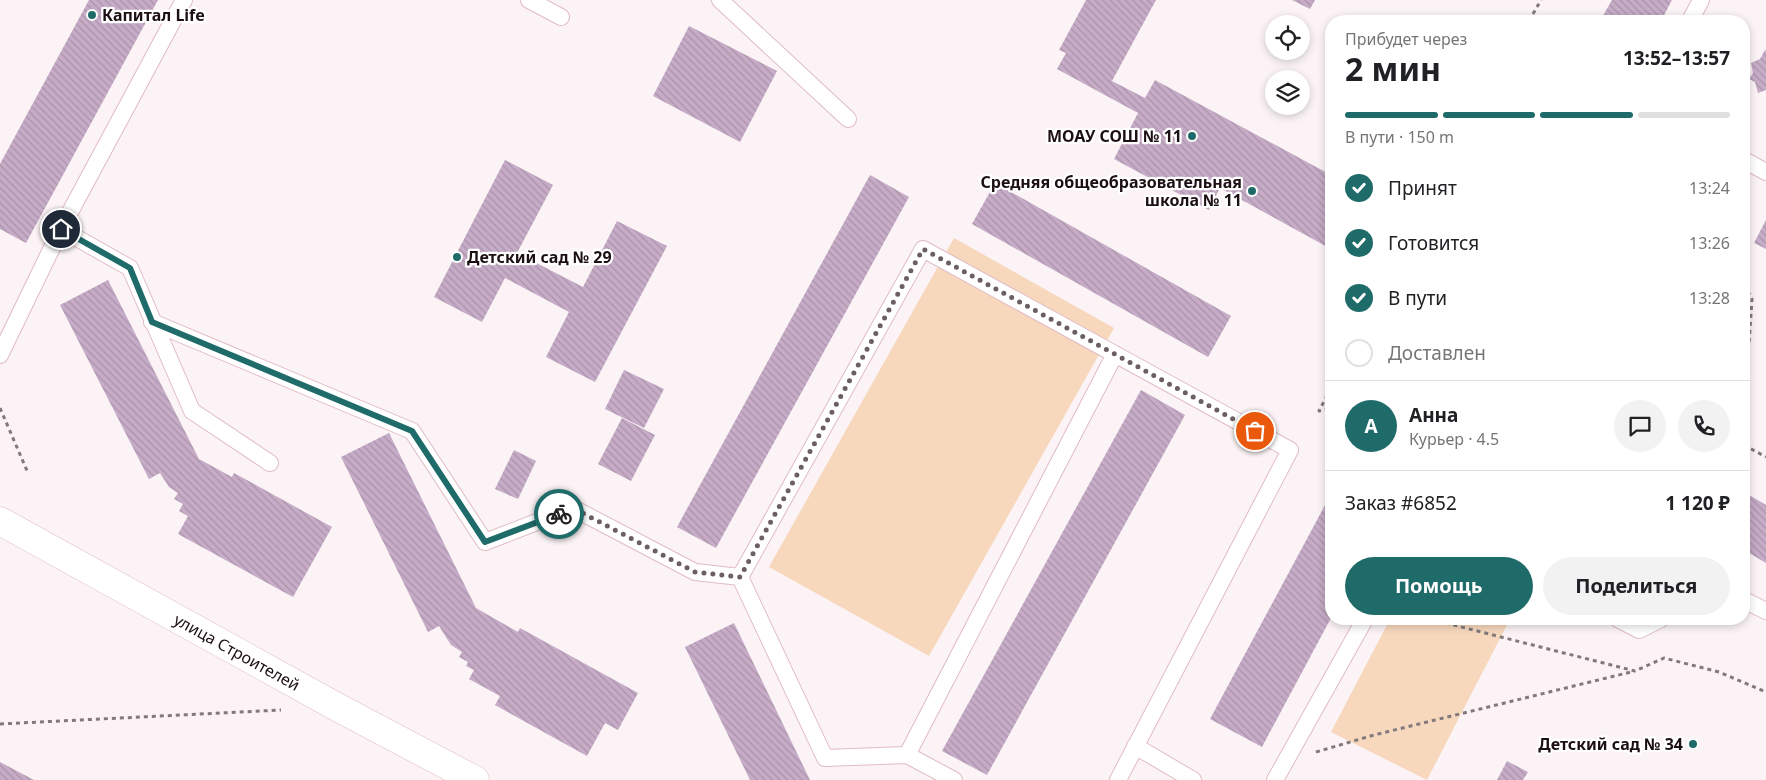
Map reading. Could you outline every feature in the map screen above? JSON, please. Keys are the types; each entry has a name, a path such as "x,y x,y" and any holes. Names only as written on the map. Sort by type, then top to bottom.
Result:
{"main road":[{"name":"улица Строителей","path":"0,521 336,707 475,780"}],"lane":[{"path":"0,355 61,229 184,0"},
{"path":"529,0 561,17"},
{"path":"720,0 848,119"},
{"path":"1693,15 1701,0"},
{"path":"1750,163 1766,172"},
{"path":"61,229 130,268 192,411 270,463"},
{"path":"740,577 923,249 1290,450 1118,780"},
{"path":"152,322 412,431 485,542 573,508 695,572 740,577"},
{"path":"907,755 1115,354"},
{"path":"740,577 825,758 907,755 954,780"},
{"path":"1750,603 1766,611"},
{"path":"1275,780 1362,625"},
{"path":"1630,625 1640,630 1649,625"},
{"path":"1135,746 1193,780"}],"path":[{"path":"1532,15 1540,0"},
{"path":"1750,295 1752,299 1750,329"},
{"path":"1325,400 1319,411 1325,410"},
{"path":"0,408 28,473"},
{"path":"1750,448 1766,457"},
{"path":"1454,625 1635,671"},
{"path":"1284,764 1311,754 1374,736 1635,671 1664,658 1719,672 1766,692"},
{"path":"0,724 287,709"}],"shaded area":[{"path":"954,238 1114,328 929,656 769,567"},
{"path":"1387,625 1507,625 1427,780 1331,732"}],"building":[{"path":"89,0 158,0 26,243 0,229 0,164"},
{"name":"МОАУ СОШ № 11","path":"1086,0 1156,0 1112,81 1145,98 1155,80 1325,172 1325,246 1220,188 1209,210 1114,159 1138,113 1057,69 1066,53 1059,50"},
{"path":"1292,0 1315,0 1310,9"},
{"path":"1612,0 1672,0 1664,15 1603,15"},
{"path":"689,26 777,71 740,142 653,96"},
{"path":"1765,50 1766,90 1758,93 1755,82 1750,78 1753,73 1751,63 1760,59"},
{"path":"505,160 553,185 517,253 583,287 617,221 667,246 595,382 546,357 569,312 505,278 482,322 434,297"},
{"path":"870,175 909,197 716,548 677,527"},
{"path":"995,183 1231,316 1208,357 972,224"},
{"path":"1766,220 1766,249 1754,243"},
{"path":"108,280 199,459 232,477 234,473 332,527 293,597 178,534 188,516 179,511 183,504 174,499 178,493 169,487 160,473 149,479 60,305"},
{"path":"624,370 664,389 644,428 605,409"},
{"path":"1141,390 1185,415 987,775 942,751"},
{"path":"622,418 655,435 631,481 598,464"},
{"path":"389,433 476,608 518,632 520,628 638,693 618,730 605,723 587,756 495,705 500,696 469,679 474,670 466,666 468,662 459,657 462,652 451,645 439,626 428,632 341,457"},
{"path":"514,450 536,461 518,499 495,489"},
{"path":"1750,496 1766,505 1766,563 1750,554"},
{"path":"1325,505 1325,625 1327,625 1262,747 1210,719"},
{"path":"734,623 810,780 750,780 685,647"},
{"path":"1507,761 1528,772 1523,780 1497,780"},
{"path":"0,762 34,780 0,780"}],"way so far":[{"path":"559,514 573,508 695,572 740,577 923,249 1255,431"}],"place":[{"name":"Капитал Life","path":"92,15"},
{"name":"МОАУ СОШ № 11","path":"1192,136"},
{"name":"Средняя общеобразовательная школа № 11","path":"1252,191"},
{"name":"Детский сад № 29","path":"457,257"},
{"name":"Детский сад № 34","path":"1693,744"}],"route":[{"path":"61,229 130,268 152,322 412,431 485,542 559,514"}]}
